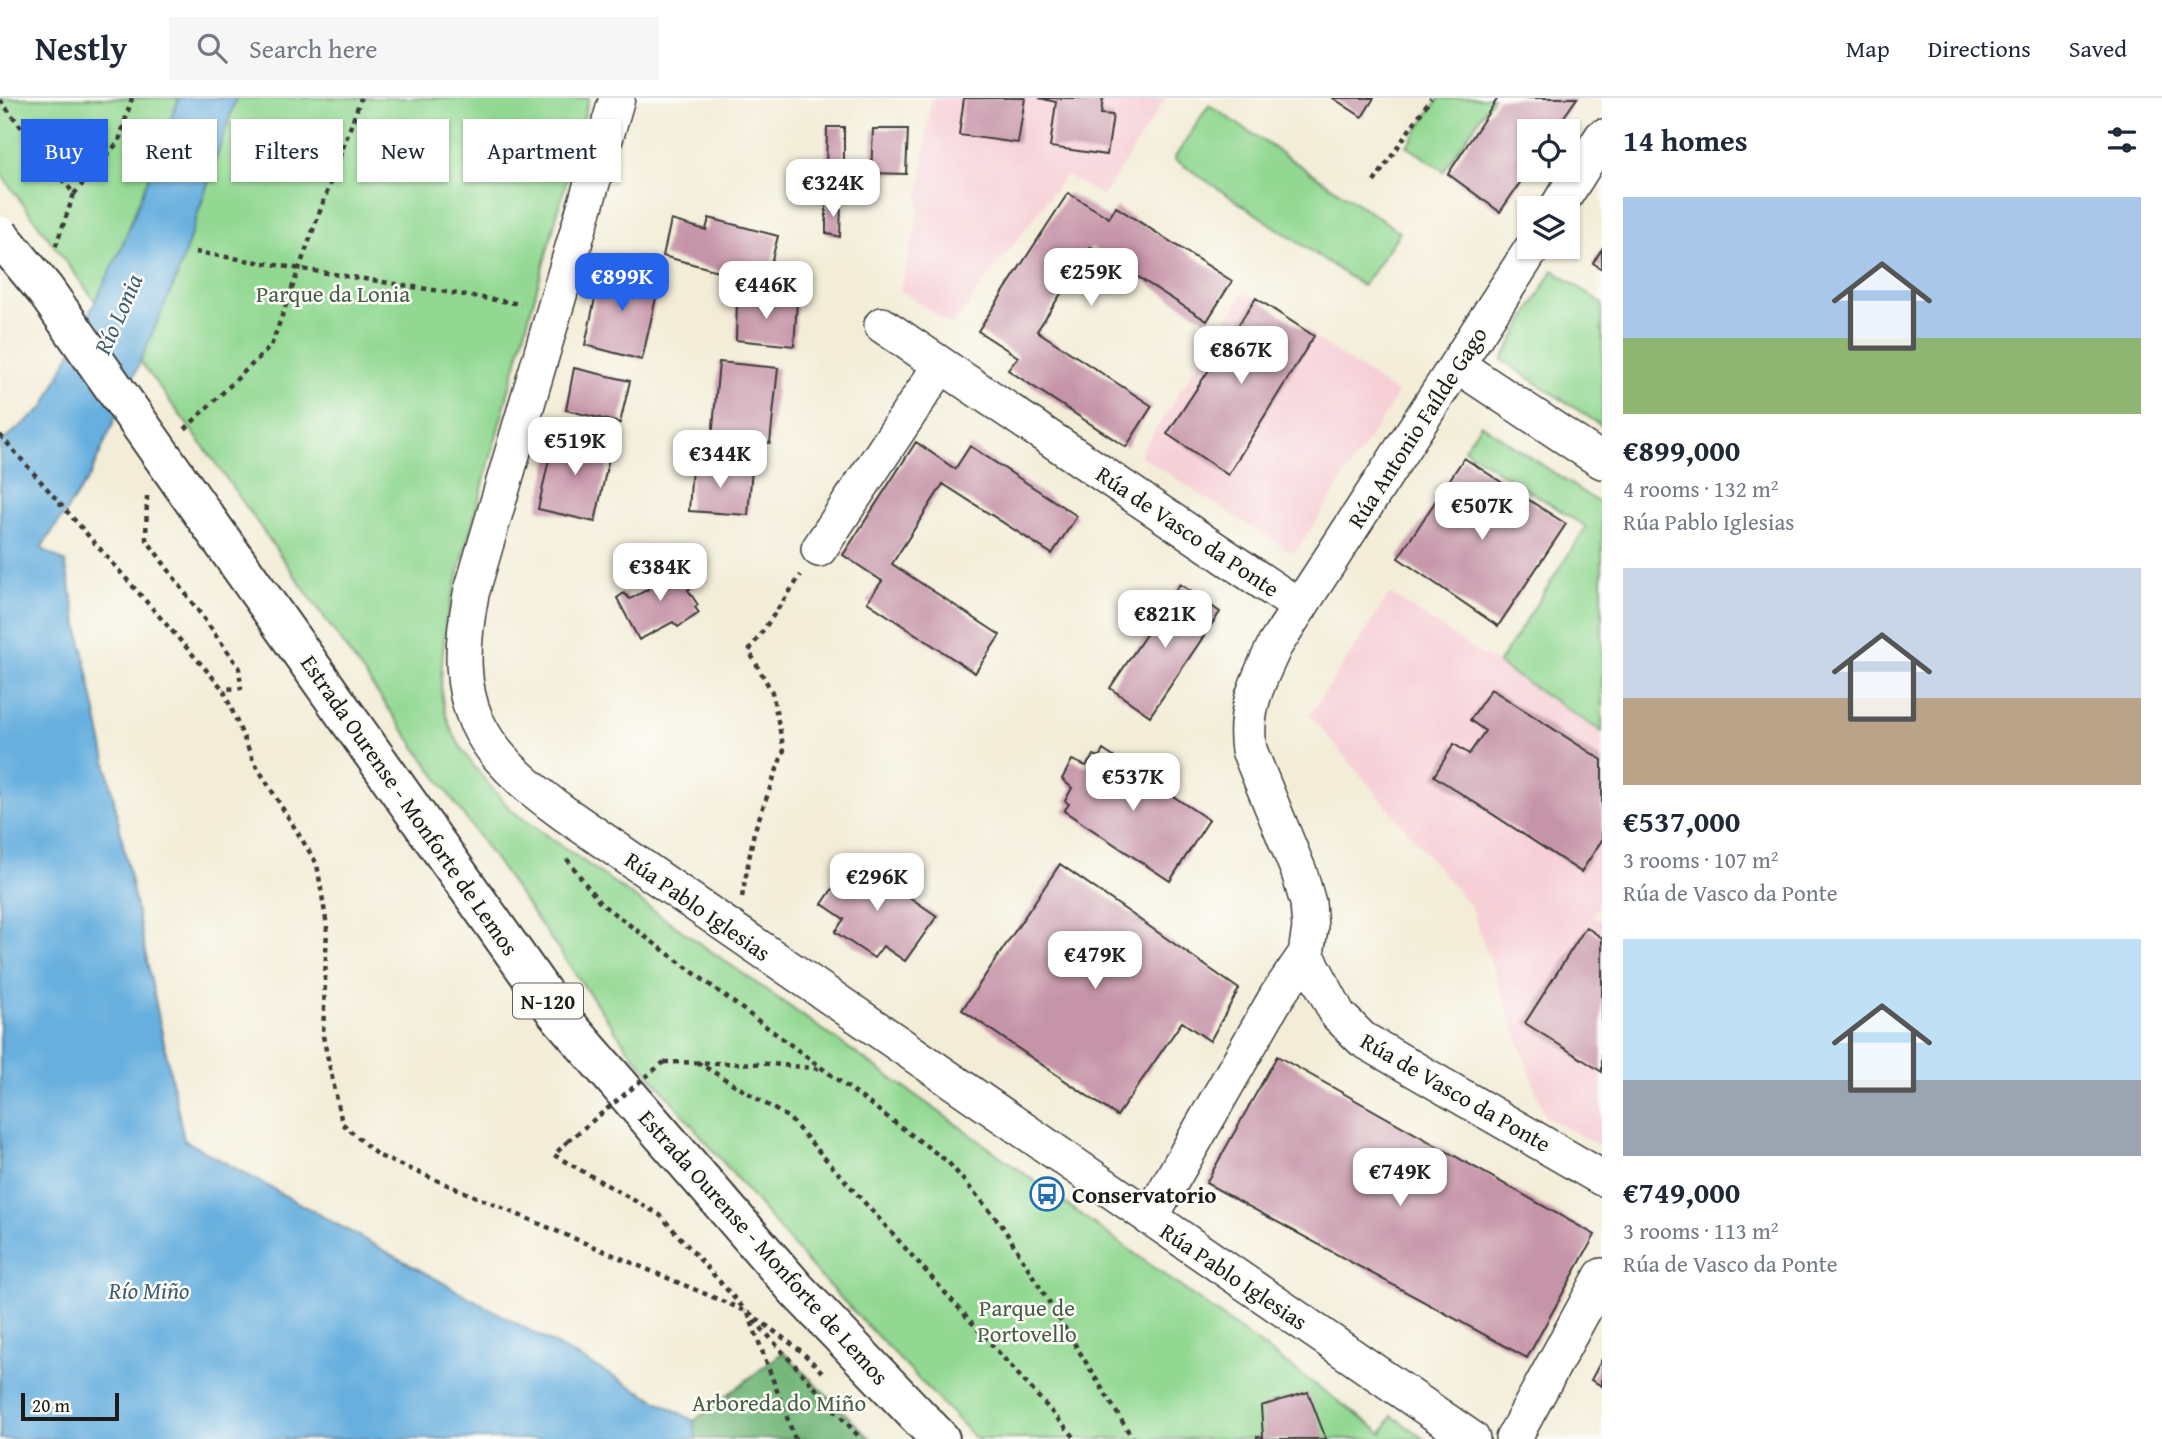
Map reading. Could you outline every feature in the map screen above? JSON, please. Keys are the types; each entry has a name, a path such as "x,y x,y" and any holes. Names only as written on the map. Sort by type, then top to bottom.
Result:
{"highway":[{"name":"Estrada Ourense - Monforte de Lemos","path":"0,236 46,290 556,1012 797,1290 940,1439"}],"street":[{"name":"Rúa Pablo Iglesias","path":"617,98 471,594 463,633 465,691 482,735 513,772 557,809 1472,1439"},
{"path":"1565,196 1602,137"},
{"name":"Rúa Antonio Faílde Gago","path":"1300,607 1524,259"},
{"name":"Rúa de Vasco da Ponte","path":"882,325 1300,607 1275,645 1255,686 1248,708 1246,728 1255,767 1299,872 1308,903 1310,928 1306,954 1277,996 1150,1218"},
{"path":"819,549 941,365"},
{"path":"1457,365 1602,461"},
{"name":"Rúa de Vasco da Ponte","path":"1306,954 1338,1015 1362,1039 1602,1178"},
{"path":"1513,1439 1602,1276"}],"path":[{"path":"50,259 74,194 119,141 132,98"},
{"path":"176,438 271,346 360,98"},
{"path":"1374,182 1431,98"},
{"path":"0,100 74,194"},
{"path":"195,251 553,309"},
{"path":"0,435 223,689 254,762 317,864 327,926 323,1036 342,1123 377,1155 748,1312 801,1352 828,1378"},
{"path":"147,484 146,539 239,667 241,688 223,689"},
{"path":"736,932 754,832 784,750 772,692 749,651 819,549"},
{"path":"564,854 600,903 947,1162 1001,1224 1132,1439"},
{"path":"823,1069 771,1063 664,1062 554,1155 660,1215 861,1439"},
{"path":"697,1062 789,1118 1076,1439"},
{"path":"748,1312 795,1439"}],"shaded area":[{"path":"931,98 1166,98 1103,196 1066,175 952,326 900,290 916,225"},
{"path":"1245,291 1398,394 1298,549 1291,552 1139,455"},
{"path":"1390,594 1602,734 1602,902 1593,916 1602,922 1602,1147 1545,1116 1471,907 1310,715"}],"green space":[{"path":"0,98 589,98 583,119 463,119 463,182 566,182 446,620 441,685 443,704 455,738 476,769 512,811 952,1121 1382,1433 1392,1416 1425,1439 976,1439 811,1267 629,1050 209,454 0,173"},
{"path":"1439,98 1493,98 1444,171 1407,146"},
{"path":"1209,105 1400,232 1363,286 1174,159"},
{"path":"1553,270 1602,303 1602,426 1502,360"},
{"path":"1481,424 1602,505 1602,732 1498,664 1586,527 1464,449"},
{"name":"Arboreda do Miño","path":"783,1352 871,1439 696,1439 694,1421"}],"water":[{"name":"Río Miño","path":"179,98 236,98 217,156 217,119 171,119"},
{"name":"Río Miño","path":"147,182 208,182 177,277 90,476 41,548 65,562 184,1140 694,1421 696,1439 0,1439 0,443 44,407 120,251"}],"building":[{"path":"964,98 1025,98 1018,143 959,135"},
{"path":"1039,98 1103,98 1101,114 1113,115 1107,155 1050,147 1056,102"},
{"path":"1333,98 1374,98 1362,117"},
{"path":"1498,98 1577,98 1562,119 1517,119 1517,182 1520,182 1500,212 1448,174"},
{"path":"827,127 844,127 844,172 826,172"},
{"path":"873,129 908,129 906,174 871,173"},
{"path":"1068,193 1109,218 1116,207 1232,281 1207,321 1091,247 1037,331 1152,406 1126,447 1008,370 1018,357 978,331"},
{"path":"826,204 841,204 840,237 826,233"},
{"path":"709,218 778,236 767,279 730,270 729,274 663,256 671,220 706,230"},
{"path":"1602,249 1602,269 1593,263"},
{"path":"602,266 660,280 642,360 585,345"},
{"path":"737,296 797,301 794,346 736,340"},
{"path":"1256,298 1314,336 1228,475 1167,434"},
{"path":"719,362 778,368 770,443 712,438"},
{"path":"574,368 630,381 620,423 566,410"},
{"path":"555,432 612,444 595,522 538,509"},
{"path":"916,442 955,469 970,446 1077,516 1052,554 943,484 892,564 1000,635 975,673 867,602 882,581 843,555"},
{"path":"1464,458 1566,524 1498,626 1398,558"},
{"path":"692,466 752,469 748,515 689,511"},
{"path":"677,564 692,586 688,590 698,605 695,607 699,613 678,627 673,622 639,640 617,598 624,593 630,599 648,589 643,580 661,570 665,573"},
{"path":"1180,584 1220,612 1150,716 1110,688"},
{"path":"1491,689 1602,760 1602,840 1581,872 1434,776 1454,744 1469,754 1485,731 1470,720"},
{"path":"1103,750 1209,820 1170,881 1064,811 1069,804 1065,801 1072,788 1062,779 1072,760 1086,766 1094,755 1099,757"},
{"path":"853,859 937,916 905,961 883,946 874,958 835,932 844,919 822,904"},
{"path":"1060,864 1239,989 1210,1041 1182,1022 1117,1116 962,1010"},
{"path":"1586,927 1602,938 1602,1072 1525,1023"},
{"path":"1277,1056 1595,1235 1527,1358 1206,1183"},
{"path":"1602,1359 1602,1386 1591,1380"},
{"path":"1308,1392 1326,1439 1257,1439 1257,1436 1263,1437 1261,1406"}],"place":[{"name":"Conservatorio","path":"1047,1194"}],"park label":[{"name":"Parque da Lonia","path":"333,293"},
{"name":"Parque de Portovello","path":"1027,1320"}],"water label":[{"name":"Río Lonia","path":"118,314"}]}
